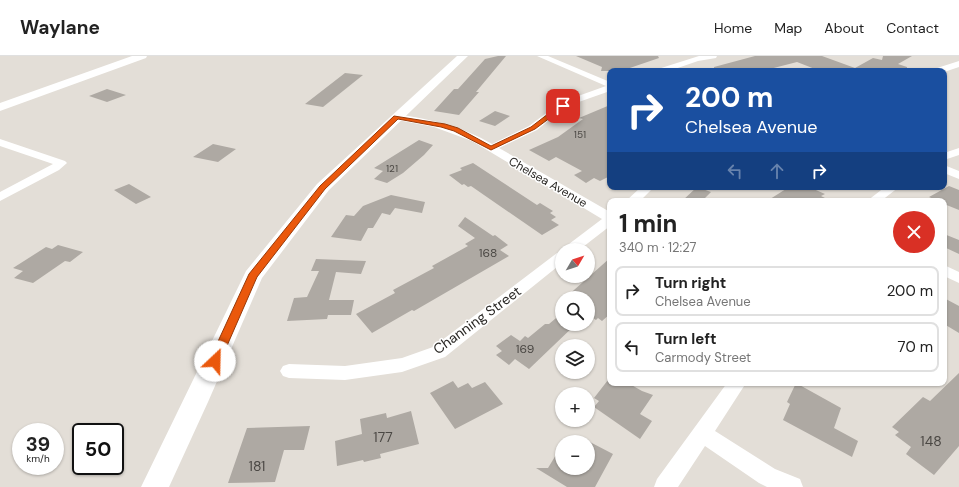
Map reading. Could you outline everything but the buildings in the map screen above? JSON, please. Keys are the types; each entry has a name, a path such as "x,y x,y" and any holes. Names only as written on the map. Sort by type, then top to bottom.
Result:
{"main road":[{"path":"0,107 142,56"},
{"path":"155,487 196,402 253,276 323,187 396,117 463,56"}],"street":[{"path":"541,56 607,86"},
{"path":"686,56 696,59"},
{"path":"670,68 696,59 713,56"},
{"path":"946,68 959,64"},
{"path":"491,148 533,128 556,110 570,102 607,88"},
{"name":"Chelsea Avenue","path":"396,117 442,125 456,130 491,148 607,217"},
{"path":"0,142 61,163 55,168 0,198"},
{"path":"947,157 959,151"},
{"path":"947,170 959,175"},
{"path":"635,198 645,190"},
{"path":"876,198 888,190"},
{"path":"579,243 607,221"},
{"name":"Channing Street","path":"289,371 345,373 402,365 439,352 555,261"},
{"path":"947,272 959,278"},
{"path":"664,487 735,386"},
{"path":"702,432 767,476 792,487"}],"route":[{"path":"215,361 253,276 323,187 396,117 442,125 476,139 491,148 519,136 533,128 563,106"}]}
